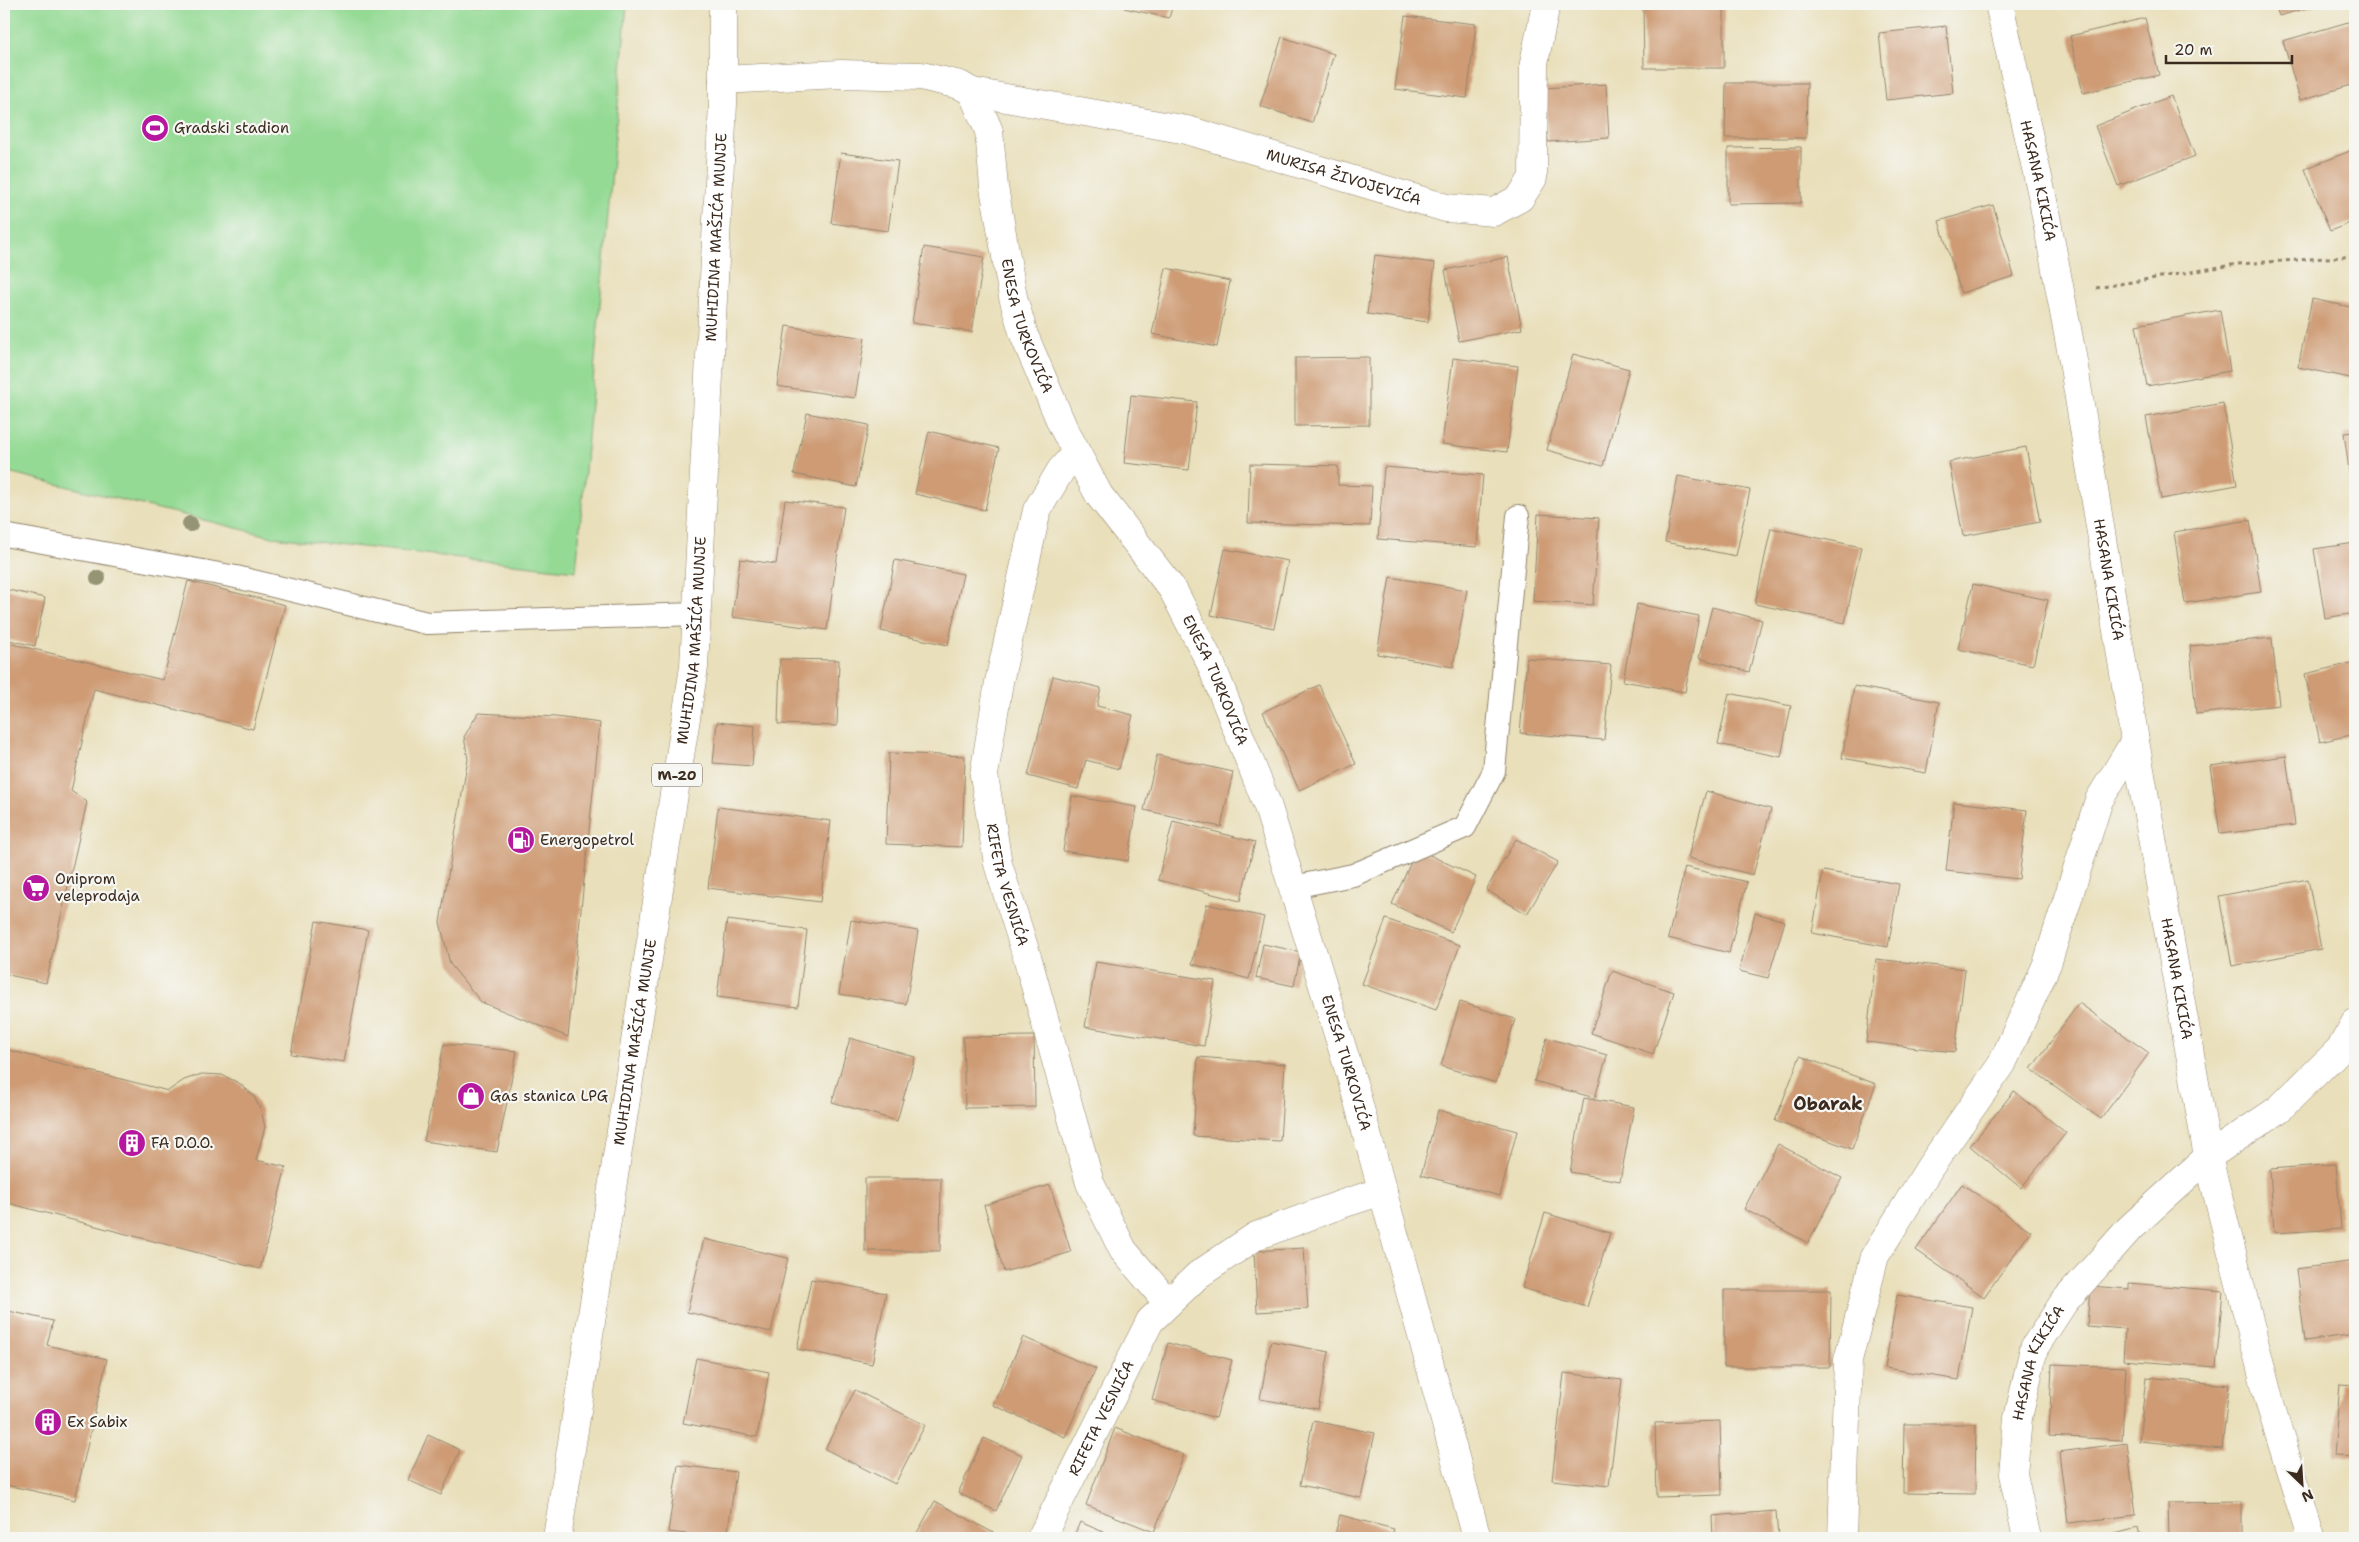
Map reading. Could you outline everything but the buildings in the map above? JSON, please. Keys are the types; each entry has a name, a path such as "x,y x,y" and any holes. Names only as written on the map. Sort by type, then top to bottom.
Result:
{"street":[{"name":"MUHIDINA MAŠIĆA MUNJE","path":"557,1538 694,667 723,80 722,4"},
{"name":"MURISA ŽIVOJEVIĆA","path":"972,92 1187,130 1446,208 1494,212 1520,198 1533,178 1534,63 1546,4"},
{"name":"HASANA KIKIĆA","path":"1999,4 2042,195 2060,294 2135,741 2208,1157 2270,1404 2311,1538"},
{"path":"723,80 840,74 921,76 960,85 972,92"},
{"name":"ENESA TURKOVIĆA","path":"972,92 989,131 994,187 1012,297 1028,345 1063,427 1099,495 1173,590 1210,662 1267,804 1353,1083 1477,1538"},
{"name":"RIFETA VESNIĆA","path":"1076,453 1062,470 1037,510 999,682 984,775 998,864 1028,960 1090,1183 1123,1250 1168,1303"},
{"path":"1842,1538 1848,1360 1875,1256 1930,1167 2002,1064 2047,964 2099,800 2135,741"},
{"name":"HASANA KIKIĆA","path":"2027,1538 2013,1474 2018,1418 2034,1348 2064,1302 2130,1228 2208,1157 2279,1109 2341,1048 2355,1023"},
{"name":"RIFETA VESNIĆA","path":"1041,1538 1150,1321 1198,1275 1256,1236 1383,1191"}],"lane":[{"path":"1293,887 1353,875 1465,827 1494,771 1518,516"},
{"path":"4,534 236,577 428,623 696,614"}],"path":[{"path":"2060,294 2238,264 2355,256"}],"green space":[{"path":"4,4 627,4 576,571 273,537 4,471"}],"place":[{"name":"Gradski stadion","path":"155,128"},
{"name":"Energopetrol","path":"521,840"},
{"name":"Oniprom veleprodaja","path":"36,888"},
{"name":"Gas stanica LPG","path":"471,1096"},
{"name":"FA D.O.O.","path":"132,1143"},
{"name":"Ex Sabix","path":"48,1422"}],"district":[{"name":"Obarak","path":"1828,1104"}]}
